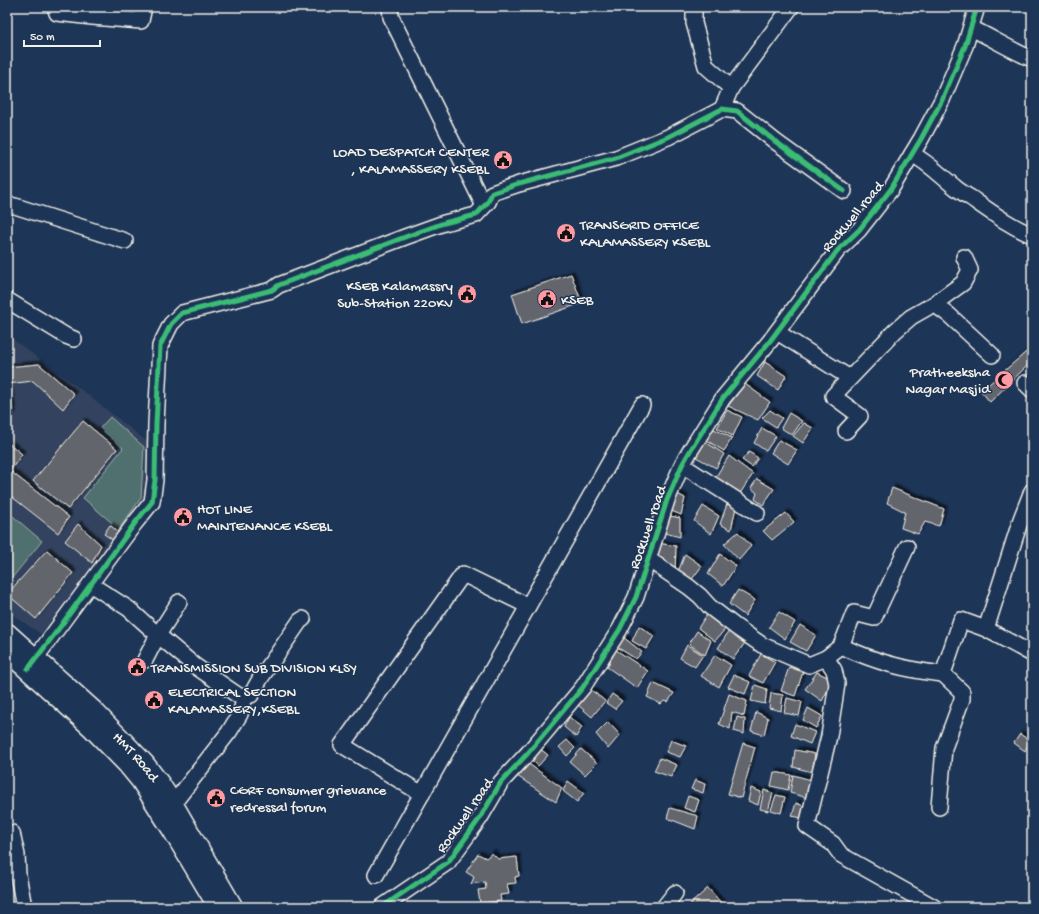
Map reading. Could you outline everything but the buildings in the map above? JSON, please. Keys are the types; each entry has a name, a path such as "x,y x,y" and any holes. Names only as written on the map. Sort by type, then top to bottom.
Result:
{"main road":[{"name":"HMT Road","path":"7,633 32,664 127,764 141,781 170,828 221,904"},
{"name":"HMT Road","path":"7,651 32,664 83,700 120,736 144,763 173,804 221,904"}],"street":[{"path":"55,7 57,13 141,21 144,7"},
{"path":"390,7 391,17 484,206"},
{"path":"694,7 694,23 706,66 731,88"},
{"path":"722,109 731,88 791,7"},
{"name":"Rockwell road","path":"382,907 448,862 480,818 501,782 528,753 583,687 620,629 636,597 667,500 682,465 723,398 777,332 838,250 860,230 891,189 942,100 971,28 977,7"},
{"path":"971,28 1032,59"},
{"path":"32,664 134,523 152,502 155,480 160,346 171,324 182,313 272,290 279,285 405,237 476,215 488,202 492,193 519,184 616,158 668,136 722,109 737,111 776,142 844,191"},
{"path":"912,154 930,165 957,189 999,218 1017,229 1032,235"},
{"path":"7,205 15,206 125,241"},
{"path":"846,431 860,416 833,396 894,331 911,317 934,304 963,283 970,270 964,257"},
{"path":"7,300 66,336 74,339"},
{"path":"934,304 949,315 992,354"},
{"path":"777,332 850,378"},
{"path":"376,875 642,405"},
{"path":"682,465 757,513"},
{"path":"986,629 1020,520 1032,490"},
{"path":"648,559 689,587 725,619 762,645 809,665 826,658 842,646 854,613 874,618 907,547"},
{"path":"422,794 342,745 463,574 528,606"},
{"path":"90,584 129,609 195,666 239,696 245,697 251,695 260,679 302,619"},
{"path":"145,660 158,635 179,602"},
{"path":"943,674 961,620 986,629 1032,654"},
{"path":"842,646 859,655 889,665 943,674 962,692 962,699 944,748 939,807"},
{"path":"826,658 834,670 837,684 829,736 807,826 832,844 841,855 934,907"},
{"path":"173,804 230,732 240,714 245,697"},
{"path":"12,833 12,855 18,875 24,907"},
{"path":"664,907 675,893"}],"shaded area":[{"path":"7,335 87,394 150,444 147,499 45,637 7,611"}],"green space":[{"path":"110,417 144,447 141,498 119,529 83,498 123,448 100,428"},
{"path":"7,511 42,541 7,584"}],"cycle path":[{"path":"382,907 448,862 480,818 501,782 528,753 583,687 620,629 636,597 667,500 682,465 690,451 723,398 770,341 838,250 859,230 891,189 942,100 965,46 977,7"},
{"path":"28,669 152,502 155,480 160,346 171,324 182,313 272,290 279,285 405,237 444,223 476,215 488,202 492,193 519,184 616,158 668,137 722,109 737,111 776,142 844,191"}],"place":[{"name":"LOAD DESPATCH CENTER , KALAMASSERY KSEBL","path":"503,160"},
{"name":"TRANSGRID OFFICE KALAMASSERY KSEBL","path":"566,233"},
{"name":"KSEB Kalamassry Sub-Station 220KV","path":"467,294"},
{"name":"KSEB","path":"547,299"},
{"name":"Pratheeksha Nagar Masjid","path":"1004,380"},
{"name":"HOT LINE MAINTENANCE KSEBL","path":"183,517"},
{"name":"TRANSMISSION SUB DIVISION KLSY","path":"137,667"},
{"name":"ELECTRICAL SECTION KALAMASSERY,KSEBL","path":"154,700"},
{"name":"CGRF consumer grievance redressal forum","path":"216,798"}]}
